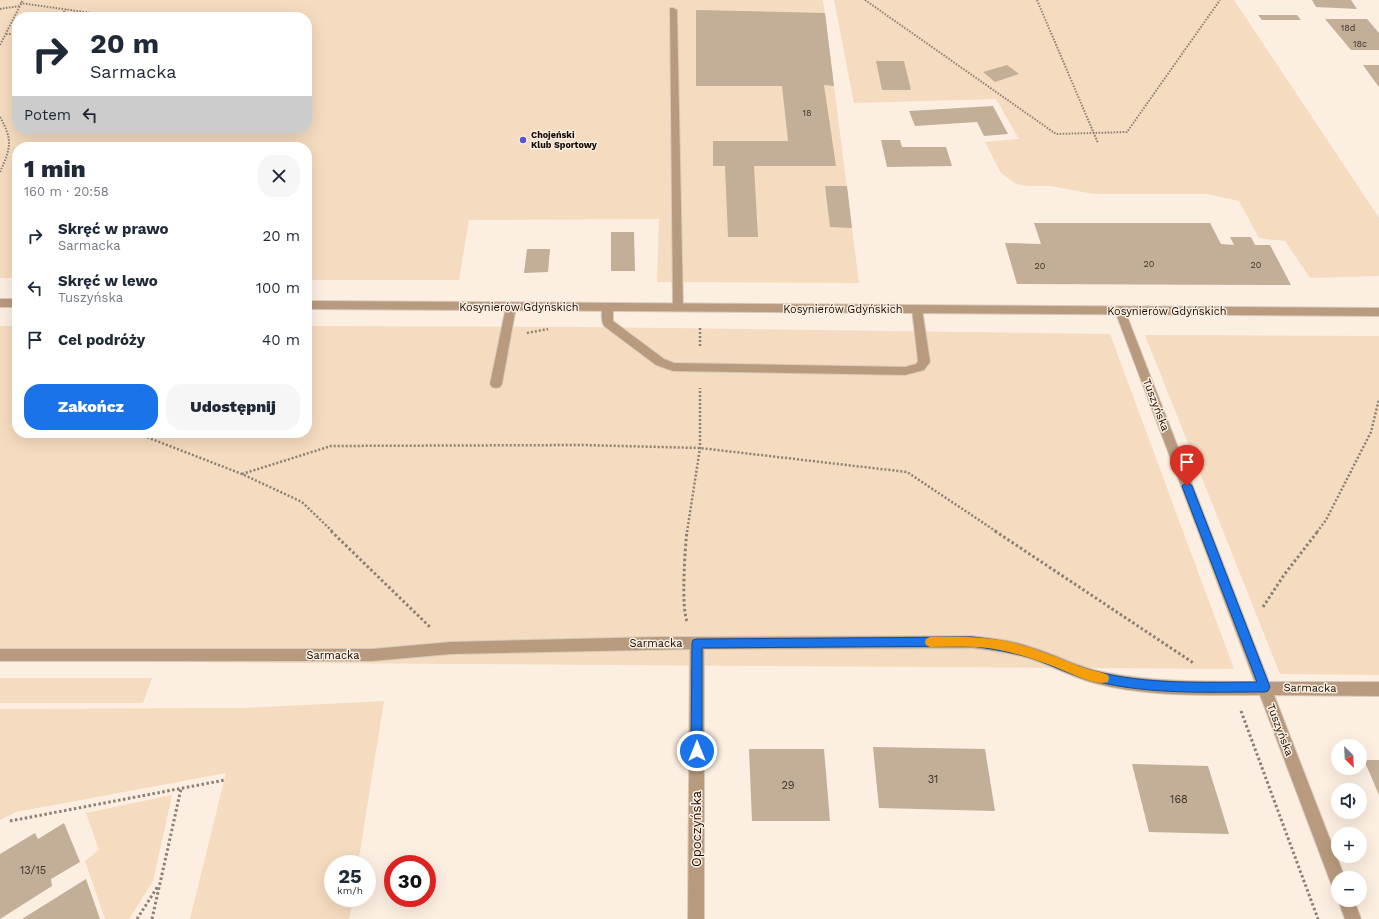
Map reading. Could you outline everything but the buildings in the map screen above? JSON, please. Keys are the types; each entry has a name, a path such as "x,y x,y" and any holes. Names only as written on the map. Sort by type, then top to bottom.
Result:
{"street":[{"path":"673,10 678,308"},
{"path":"0,302 12,303"},
{"name":"Kosynierów Gdyńskich","path":"312,305 1379,312"},
{"path":"496,384 511,307"},
{"path":"608,307 608,323 660,362 673,367 905,371 920,367 924,362 917,309"},
{"name":"Tuszyńska","path":"1120,311 1335,871"},
{"name":"Sarmacka","path":"0,655 372,655 451,648 656,643 972,642 1000,645 1031,654 1093,676 1132,684 1170,688 1265,687 1379,689"},
{"name":"Opoczyńska","path":"696,919 697,643"},
{"path":"1349,907 1353,919"}],"path":[{"path":"16,12 23,0"},
{"path":"865,0 1056,134 1127,132 1220,0"},
{"path":"1037,0 1098,143"},
{"path":"0,9 20,5 86,12"},
{"path":"0,45 12,20"},
{"path":"5,34 12,34"},
{"path":"0,117 9,132 10,144 7,157 0,172"},
{"path":"697,643 685,617 684,592 686,544 700,448 700,398"},
{"path":"1263,607 1284,575 1326,520 1370,432 1379,399"},
{"path":"149,438 242,474 302,502 451,648"},
{"path":"242,474 331,446 583,445 700,448 907,472 1199,666"},
{"path":"1232,688 1318,919"},
{"path":"10,821 225,780"},
{"path":"152,919 181,788"},
{"path":"137,919 160,884"}],"shaded area":[{"name":"Chojeński Klub Sportowy","path":"0,0 823,0 859,283 657,282 659,219 469,220 459,280 312,280 312,142 12,142 12,278 0,278"},
{"path":"834,0 1234,0 1379,218 1379,276 1310,278 1285,241 1259,238 1239,201 1208,194 1094,194 1051,186 1028,186 1016,184 1001,173 985,142 1019,139 996,99 854,103"},
{"path":"0,326 12,326 12,438 312,438 312,326 588,327 1110,334 1234,669 0,661"},
{"path":"1145,335 1379,336 1379,675 1280,674"},
{"path":"0,678 152,678 143,703 0,703"},
{"path":"384,701 359,855 324,855 324,907 351,907 349,919 190,919 226,773 16,812 0,820 0,709 244,708"},
{"path":"172,795 153,881 129,919 105,919 85,861 99,850 86,813"}],"slow traffic":[{"path":"930,642 972,642 1000,645 1031,654 1093,676 1104,678"}],"place":[{"name":"Chojeński Klub Sportowy","path":"523,140"}],"route":[{"path":"697,751 697,643 972,642 1000,645 1031,654 1093,676 1132,684 1170,688 1265,687 1187,486"}]}
